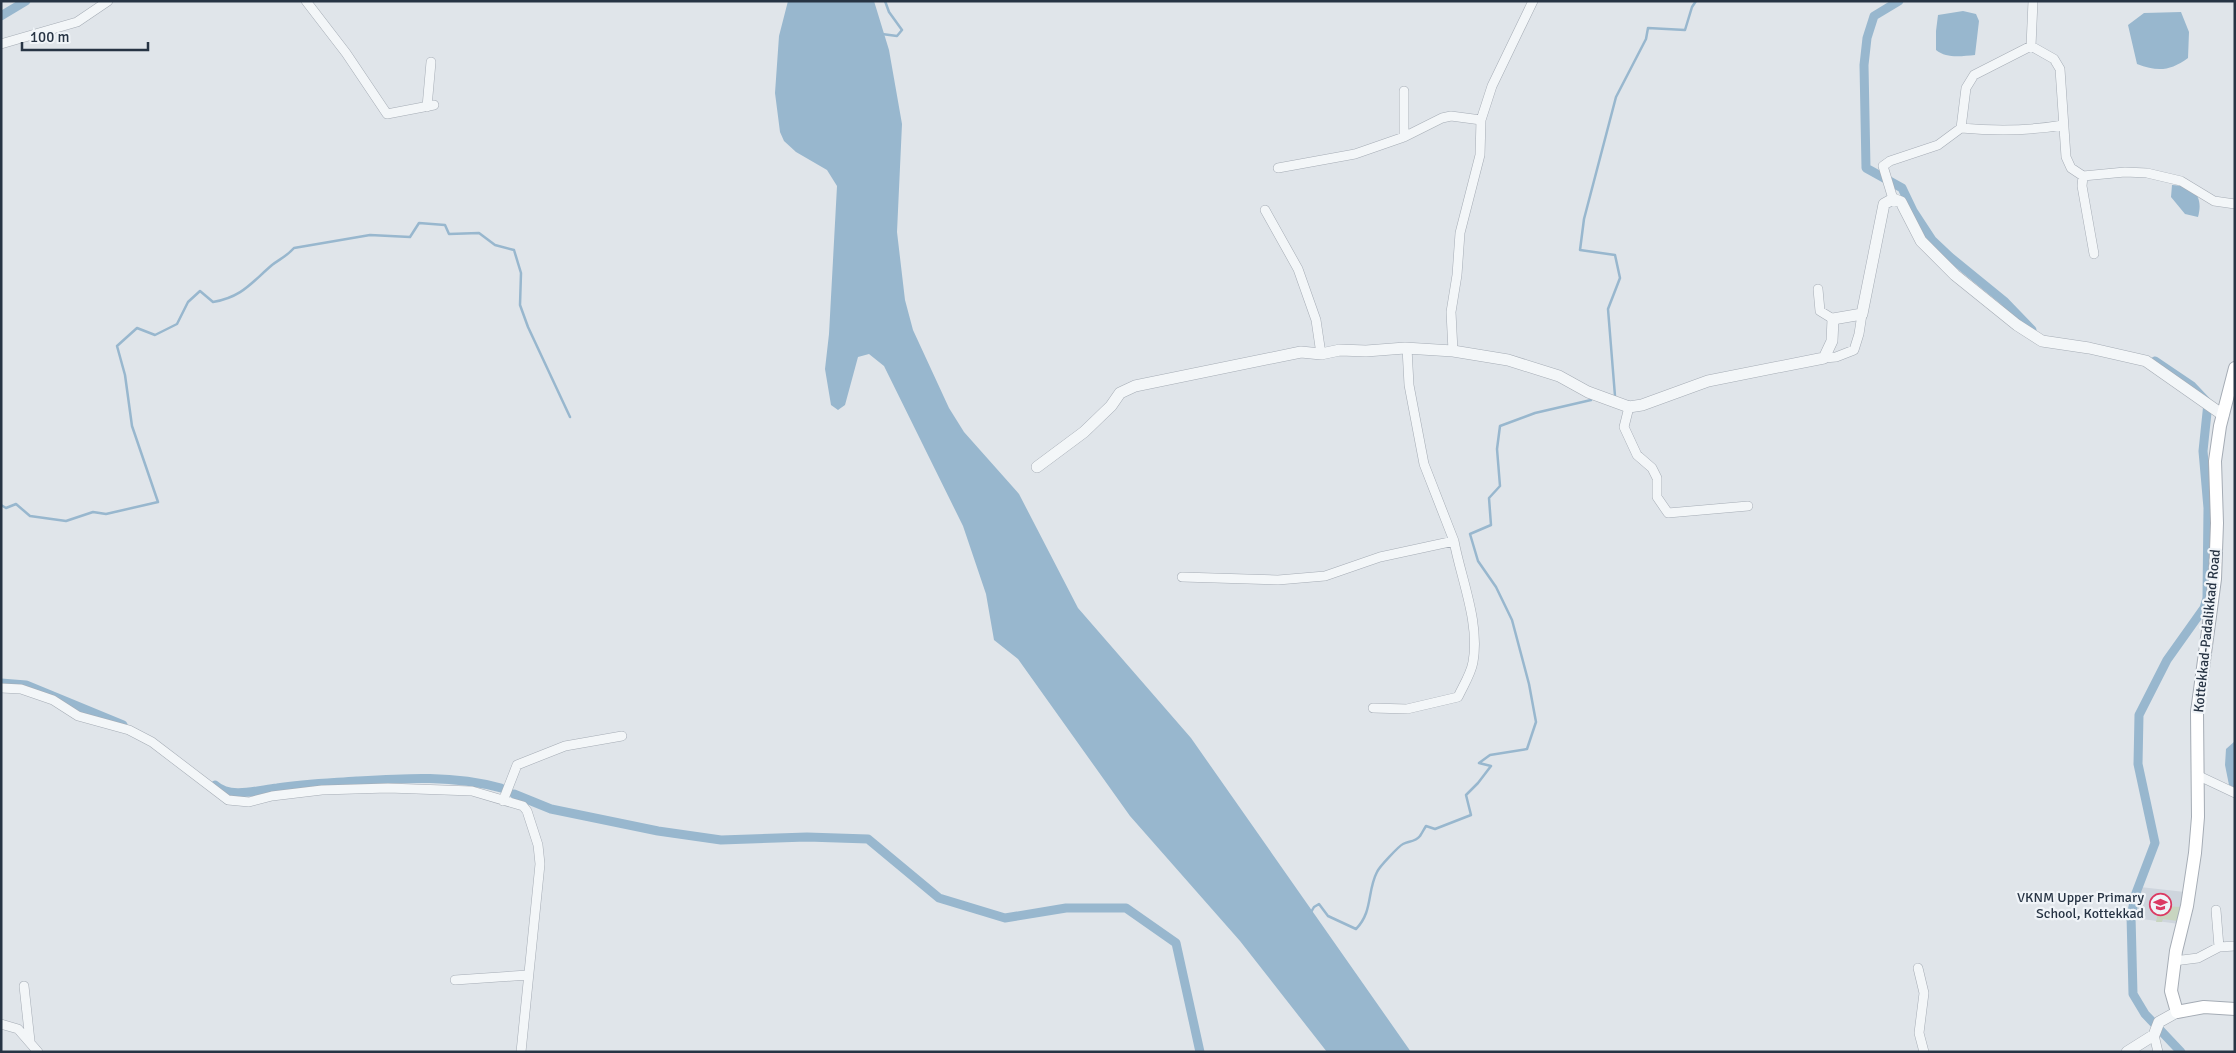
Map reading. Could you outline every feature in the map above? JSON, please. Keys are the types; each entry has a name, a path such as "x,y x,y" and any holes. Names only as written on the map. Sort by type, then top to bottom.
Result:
{"main road":[{"name":"Kottekkad-Padalikkad Road","path":"2177,1012 2171,991 2174,961 2187,906 2195,853 2199,776 2197,712 2215,579 2218,523 2214,461 2219,412 2235,368"},
{"path":"2177,1012 2204,1007 2235,1009"}],"street":[{"path":"1,44 77,22 108,1"},
{"path":"306,1 346,53 387,114 430,106 431,62"},
{"path":"1453,351 1451,312 1457,275 1460,233 1480,155 1481,120 1492,86 1533,1"},
{"path":"2031,46 2033,1"},
{"path":"2031,46 2054,59 2060,68 2066,156 2071,168 2083,176 2124,172 2147,173 2181,181 2199,190 2214,201 2235,204"},
{"path":"1961,128 1966,88 1974,75 2031,46"},
{"path":"1404,91 1404,137"},
{"path":"1278,168 1356,154 1404,137 1442,118 1451,116 1481,120"},
{"path":"2063,125 2041,129 1986,130 1961,128 1938,145 1890,161 1883,166 1894,199 1901,202 1921,241 1955,275 2017,326 2042,341 2089,348 2146,361 2219,412"},
{"path":"2083,176 2082,186 2094,254"},
{"path":"1037,467 1084,432 1111,406 1120,393 1135,386 1293,354 1321,354 1340,350 1366,352 1407,348 1453,351 1508,360 1559,376 1588,392 1629,407 1642,405 1708,381 1836,357 1854,350 1860,334 1862,314 1884,204 1894,199"},
{"path":"1265,210 1298,269 1316,320 1321,354"},
{"path":"1818,289 1820,311 1833,319 1862,314"},
{"path":"1824,358 1832,341 1833,319"},
{"path":"1373,708 1407,709 1458,697 1473,663 1474,646 1471,618 1454,541 1424,464 1409,385 1407,348"},
{"path":"1629,407 1624,427 1637,455 1652,468 1657,478 1658,497 1668,513 1748,506"},
{"path":"1182,577 1278,580 1325,576 1380,558 1454,541"},
{"path":"1,688 21,689 53,700 78,716 129,730 144,738 228,800 249,802 272,796 322,790 388,788 472,791 523,806 527,811 538,845 540,864 521,1052"},
{"path":"503,801 517,765 565,746 622,736"},
{"path":"2199,776 2235,793"},
{"path":"2216,910 2219,947"},
{"path":"2174,961 2198,958 2219,947 2235,946"},
{"path":"1918,968 1924,993 1919,1033 1924,1052"},
{"path":"455,980 528,975"},
{"path":"24,986 30,1041"},
{"path":"2127,1052 2154,1035 2161,1020 2177,1012"},
{"path":"1,1024 18,1029 38,1052"},
{"path":"2154,1035 2158,1052"}],"shaded area":[{"name":"VKNM Upper Primary School, Kottekkad","path":"2140,887 2185,892 2179,924 2135,918"}],"green space":[{"path":"2163,906 2181,907 2178,921 2163,919 2162,922 2156,922 2158,913 2162,913"}],"water":[{"path":"788,1 874,1 889,50 902,124 897,232 905,300 913,330 949,408 964,432 1019,494 1078,608 1191,738 1411,1052 1327,1052 1240,941 1130,816 1018,659 994,640 986,594 963,526 884,366 869,354 858,357 845,405 838,410 831,405 825,369 829,334 837,186 827,170 796,152 784,141 780,132 775,93 779,36"},
{"path":"1963,11 1976,14 1979,21 1975,55 1955,56 1940,53 1936,50 1938,15"},
{"path":"2181,12 2189,32 2188,58 2175,66 2164,69 2137,64 2128,25 2144,13"},
{"path":"2172,185 2186,187 2195,193 2199,203 2198,217 2185,214 2171,197"},
{"path":"2235,741 2235,788 2229,785 2225,765 2226,749"}],"waterway":[{"path":"1,16 26,1"},
{"path":"882,34 897,36 902,30 889,12 885,1"},
{"path":"1615,396 1608,309 1620,278 1615,255 1580,250 1584,219 1616,97 1646,39 1648,28 1685,30 1692,7 1696,1"},
{"path":"1899,1 1874,16 1867,38 1864,65 1866,168 1902,188 1913,211 1932,240 2004,301 2032,330"},
{"path":"1,505 6,508 16,504 30,516 66,521 93,512 106,514 158,502 132,426 125,375 117,346 137,328 155,335 177,324 188,302 200,291 213,302 232,297 294,248 370,235 410,237 419,223 445,225 449,234 479,233 495,245 514,250 521,273 520,305 528,327 570,417"},
{"path":"2155,361 2192,386 2208,403 2203,451 2208,508 2207,598 2204,608 2167,660 2139,715 2138,764 2155,843 2136,893 2131,916 2133,994 2145,1014 2181,1052"},
{"path":"1310,914 1314,907 1319,904 1328,916 1356,929 1365,916 1377,872 1389,857 1403,844 1418,838 1426,826 1435,829 1471,815 1466,795 1491,766 1479,763 1490,755 1527,749 1536,722 1529,684 1512,620 1496,587 1478,561 1470,534 1491,525 1489,498 1500,486 1497,449 1500,426 1535,413 1591,400"},
{"path":"1,683 26,685 123,725"},
{"path":"215,785 228,792 236,793 317,784 429,778 465,781 501,788"},
{"path":"514,794 551,809 658,831 721,840 807,837 868,839 939,898 1005,918 1066,908 1126,908 1176,943 1200,1052"}],"place":[{"name":"VKNM Upper Primary School, Kottekkad","path":"2160,905"}]}
